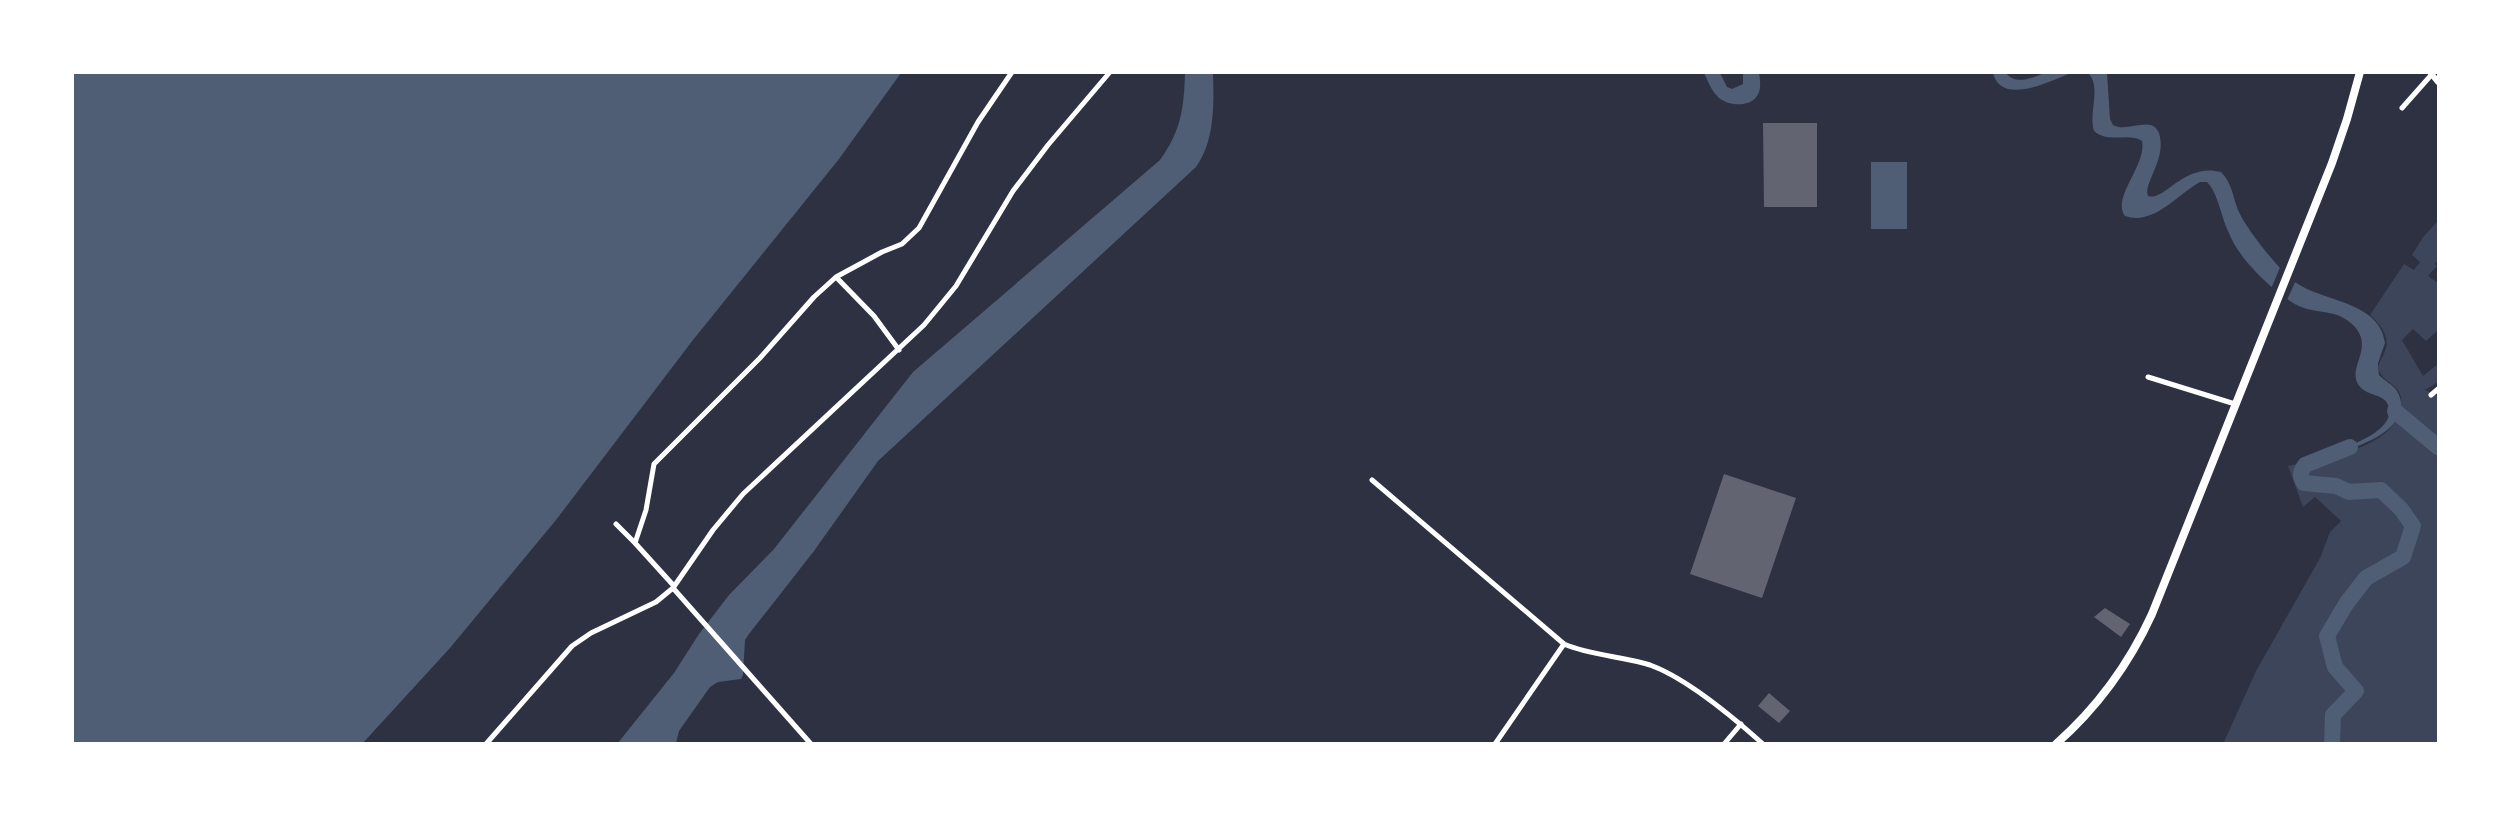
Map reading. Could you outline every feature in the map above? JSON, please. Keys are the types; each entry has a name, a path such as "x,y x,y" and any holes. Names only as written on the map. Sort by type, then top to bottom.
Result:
{"main road":[{"path":"2056,744 2096,705 2135,650 2158,599 2290,268 2347,119 2360,72"}],"street":[{"path":"635,543 646,510 654,464 760,358 814,297 836,277 882,252 902,244 919,228 978,122 1012,72"},
{"path":"486,744 572,646 591,633 656,602 673,587 713,530 743,494 924,325 956,286 1013,191 1048,145 1110,72"},
{"path":"2402,108 2432,73 2438,82"},
{"path":"836,277 874,316 899,350"},
{"path":"2148,377 2235,404"},
{"path":"2431,395 2438,389"},
{"path":"1372,480 1564,644 1584,651 1634,661 1657,668 1677,679 1741,724 1764,744"},
{"path":"616,524 635,543 689,608 748,671 810,744"},
{"path":"1495,744 1564,644"},
{"path":"1724,744 1741,724"}],"shaded area":[{"path":"2050,72 2071,73 2041,85 2016,90 2006,88 1998,83 1993,73 2006,73 2011,77 2022,80"},
{"path":"72,73 901,73 839,159 693,340 556,520 450,648 362,744 73,743"},
{"path":"1185,73 1213,73 1213,109 1210,134 1207,146 1196,167 878,461 814,551 745,640 743,675 741,679 718,682 710,687 679,731 676,743 617,744 674,673 699,634 729,595 774,549 913,372 1160,160 1173,139 1180,119 1184,97"},
{"path":"1704,73 1720,73 1727,87 1732,89 1743,84 1743,73 1759,73 1759,92 1752,101 1740,104 1728,103 1718,97"},
{"path":"2088,73 2107,73 2110,119 2113,125 2126,127 2147,125 2153,126 2157,130 2160,137 2160,155 2148,185 2148,196 2161,193 2196,172 2208,170 2221,172 2230,185 2238,210 2248,228 2288,276 2306,289 2348,304 2373,319 2381,329 2385,343 2378,363 2379,375 2397,391 2401,405 2398,418 2388,429 2359,446 2315,457 2349,446 2376,432 2385,423 2389,414 2385,400 2364,390 2356,381 2362,342 2359,334 2353,325 2342,317 2298,306 2259,276 2233,242 2217,198 2207,182 2200,182 2155,213 2135,218 2125,216 2122,209 2122,200 2139,160 2142,141 2131,137 2106,137 2094,131 2092,116 2094,85"},
{"path":"1871,162 1907,162 1907,229 1871,229"},
{"path":"2438,221 2438,260 2435,264 2437,266 2428,276 2438,283 2438,330 2426,341 2413,329 2402,340 2423,376 2438,364 2438,382 2425,390 2438,396 2438,743 2223,744 2256,671 2320,558 2330,532 2341,521 2315,497 2303,507 2288,466 2359,448 2390,429 2399,415 2400,393 2383,377 2379,369 2386,346 2386,336 2370,315 2404,264 2414,270 2420,262 2412,255 2423,237"}],"pier":[{"path":"2281,265 2296,280 2287,300 2271,289"}],"building":[{"path":"1763,123 1817,123 1817,207 1764,207"},
{"path":"1724,474 1796,498 1762,598 1690,574"},
{"path":"2105,608 2130,624 2121,637 2094,617"},
{"path":"1769,693 1790,711 1779,723 1758,706"}],"waterway":[{"path":"2395,411 2438,447"},
{"path":"2332,744 2333,715 2356,691 2335,667 2327,636 2346,604 2366,578 2403,557 2413,526 2401,509 2381,490 2349,492 2336,486 2304,483 2301,474 2305,465 2350,447"}]}
